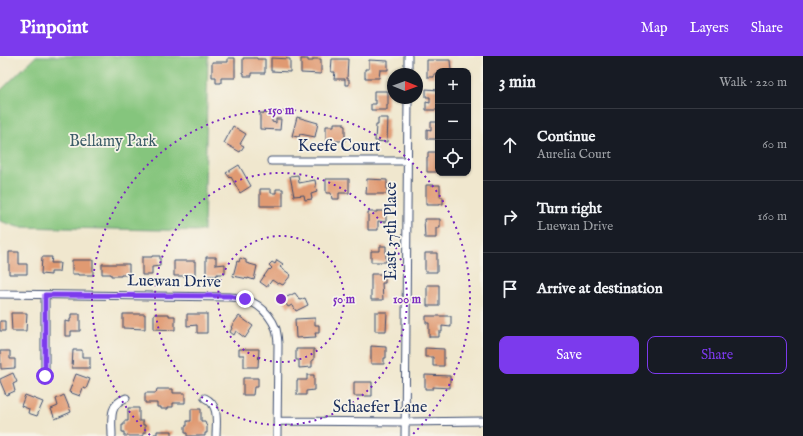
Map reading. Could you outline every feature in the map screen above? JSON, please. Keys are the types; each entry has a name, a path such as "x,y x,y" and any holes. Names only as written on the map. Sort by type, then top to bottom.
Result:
{"street":[{"path":"408,56 408,68"},
{"name":"East 37th Place","path":"405,436 408,104"},
{"name":"Keefe Court","path":"271,161 407,161"},
{"name":"Luewan Drive","path":"0,294 229,296 249,300 265,312 270,318 277,333 277,436"},
{"path":"45,295 45,376"},
{"path":"112,436 113,410 117,403 126,398"},
{"path":"205,398 214,405 216,410 216,436"},
{"name":"Schaefer Lane","path":"277,422 483,421"}],"green space":[{"name":"Bellamy Park","path":"36,56 208,56 204,231 18,227 0,221 0,91"}],"building":[{"path":"228,58 235,58 235,78 221,78 221,83 216,83 216,77 212,77 212,62 228,62"},
{"path":"243,58 265,59 265,73 252,73 252,76 244,76"},
{"path":"271,58 290,59 290,72 271,71"},
{"path":"301,59 313,61 313,59 321,59 321,74 301,73"},
{"path":"332,59 348,59 347,79 349,79 349,85 345,85 345,79 334,79 335,72 331,72"},
{"path":"369,60 388,61 387,70 380,70 379,78 365,78 365,69 369,69"},
{"path":"427,60 450,60 451,68 435,68 434,77 427,77"},
{"path":"426,89 435,90 435,110 426,110 426,102 430,103 430,97 426,97"},
{"path":"374,91 387,91 387,110 371,110 371,104 376,104 376,101 374,101"},
{"path":"260,113 272,114 272,122 276,123 276,119 281,119 280,130 260,129"},
{"path":"297,117 318,123 315,137 300,134 299,137 292,136"},
{"path":"378,118 388,118 387,142 375,141"},
{"path":"431,122 435,122 435,139 427,139 427,129 431,130"},
{"path":"334,123 344,123 345,141 326,141 326,126 334,126"},
{"path":"233,126 246,134 240,144 244,146 240,152 224,143"},
{"path":"428,152 435,152 435,172 427,172"},
{"path":"239,165 251,186 240,193 231,177 230,178 226,173"},
{"path":"298,175 299,183 315,180 317,192 311,194 312,199 305,200 304,195 294,196 290,176"},
{"path":"326,179 349,179 349,193 339,193 339,199 332,199 331,193 326,193"},
{"path":"367,179 387,180 387,194 366,194"},
{"path":"426,185 440,185 440,197 443,197 443,204 426,205"},
{"path":"260,189 271,189 271,193 276,193 276,189 283,189 283,206 260,206"},
{"path":"386,211 386,222 378,221 378,230 368,230 368,212"},
{"path":"424,219 440,219 440,228 436,228 436,238 425,238"},
{"path":"380,246 386,246 386,262 371,262 371,251 380,251"},
{"path":"9,252 19,252 19,264 27,264 27,274 9,274"},
{"path":"425,253 437,253 437,272 425,272"},
{"path":"160,256 160,266 152,267 152,275 142,275 142,257"},
{"path":"42,257 52,257 51,263 60,263 59,272 51,272 51,275 41,274"},
{"path":"206,257 216,257 216,265 225,264 225,274 206,276"},
{"path":"240,258 246,260 246,263 257,266 254,280 233,276 237,261 239,262"},
{"path":"72,260 93,260 93,275 72,274"},
{"path":"277,260 283,264 280,267 291,275 283,285 272,280 267,287 260,282 269,269 270,270 272,268 269,265 272,262 275,264"},
{"path":"174,261 195,261 195,275 174,276"},
{"path":"102,264 129,264 129,275 111,276 111,274 102,274"},
{"path":"371,274 385,274 385,283 382,283 383,300 371,300"},
{"path":"427,285 439,285 439,306 427,306"},
{"path":"295,293 300,300 305,298 308,305 296,311 292,305 288,307 283,299"},
{"path":"375,312 387,312 386,331 375,331"},
{"path":"11,313 27,313 26,331 12,331"},
{"path":"71,314 80,314 80,331 71,331 71,336 65,336 65,321 70,322"},
{"path":"123,314 145,314 145,329 123,328"},
{"path":"154,314 169,314 169,316 175,316 175,330 154,329"},
{"path":"187,314 207,314 207,333 197,333 197,325 187,326"},
{"path":"239,316 253,326 245,338 236,331 234,335 230,332 231,327"},
{"path":"426,316 451,316 451,327 442,326 442,332 439,332 439,337 429,337 429,323 426,323"},
{"path":"315,318 315,325 319,325 319,333 315,333 316,337 296,338 295,319"},
{"path":"0,321 5,321 5,331 0,331"},
{"path":"371,346 386,347 386,358 384,358 384,364 371,364"},
{"path":"425,348 444,349 444,366 433,366 433,357 425,357"},
{"path":"239,349 259,349 258,367 244,367 244,355 239,355"},
{"path":"296,349 314,349 314,360 312,360 312,367 299,368 299,360 296,360"},
{"path":"73,350 82,350 82,357 90,357 90,368 72,368"},
{"path":"0,351 10,351 10,359 15,359 15,368 1,369"},
{"path":"13,373 17,382 13,384 15,391 6,395 0,379"},
{"path":"76,374 90,379 86,389 83,388 80,396 69,392"},
{"path":"307,375 314,375 314,390 306,391 306,395 297,395 297,380 307,380"},
{"path":"425,375 450,376 450,388 433,387 433,389 425,389"},
{"path":"243,378 258,378 258,387 254,387 253,395 243,395"},
{"path":"354,382 372,382 372,396 354,396"},
{"path":"157,389 173,389 173,393 185,393 185,403 173,403 173,407 161,409 161,407 157,407 157,403 145,403 145,393 156,393"},
{"path":"25,395 43,402 37,416 28,413 29,409 21,406"},
{"path":"64,395 71,412 55,419 51,409 58,406 56,399"},
{"path":"128,408 139,408 139,421 143,421 143,425 145,425 145,433 143,433 143,436 124,436 124,432 122,432 122,425 124,425 124,421 128,421"},
{"path":"191,409 201,409 201,421 205,421 207,426 207,433 205,433 205,436 187,436 187,433 185,433 187,421 191,421"},
{"path":"157,431 172,431 172,436 154,436 154,434 157,434"}],"route":[{"path":"45,376 45,295 229,296 245,299"}]}
